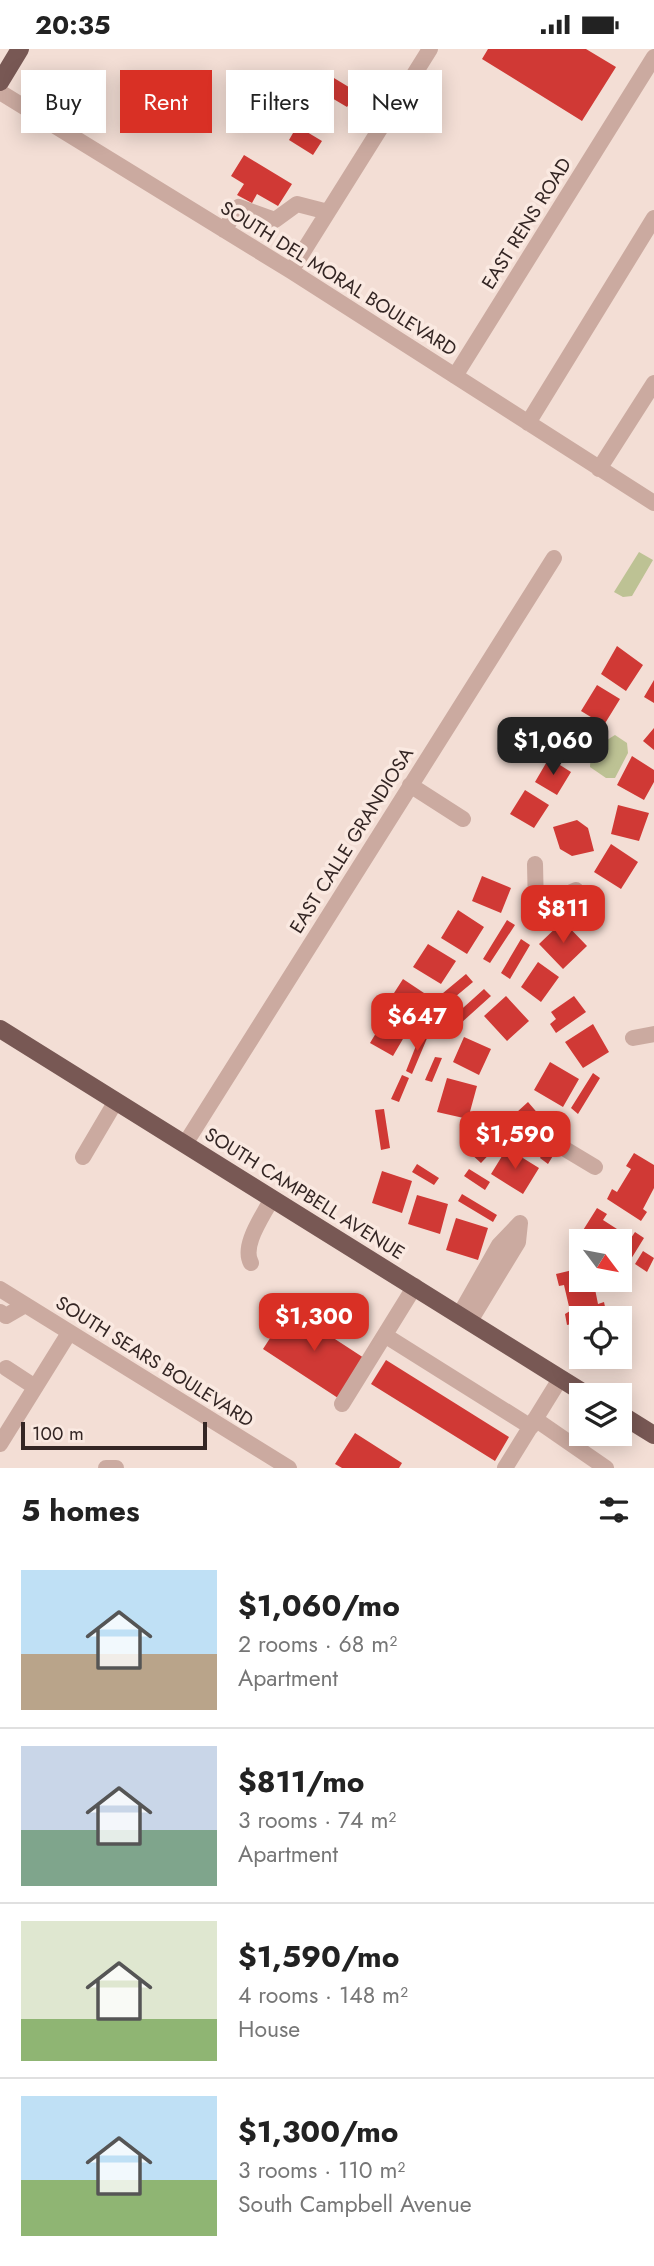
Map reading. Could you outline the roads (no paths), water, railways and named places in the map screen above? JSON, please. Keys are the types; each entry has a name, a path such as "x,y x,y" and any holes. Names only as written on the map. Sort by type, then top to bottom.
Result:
{"main road":[{"path":"0,82 20,49"},
{"name":"SOUTH CAMPBELL AVENUE","path":"0,1029 569,1384"},
{"path":"632,1422 654,1435"}],"street":[{"path":"291,271 430,49"},
{"name":"EAST RENS ROAD","path":"455,376 654,57"},
{"name":"SOUTH DEL MORAL BOULEVARD","path":"0,92 291,271 654,503"},
{"path":"224,230 239,207 275,220 297,204 328,212"},
{"path":"528,423 654,218"},
{"path":"600,469 654,383"},
{"name":"EAST CALLE GRANDIOSA","path":"186,1144 554,558"},
{"path":"410,785 463,819"},
{"path":"534,864 536,908 576,890"},
{"path":"633,1038 654,1034"},
{"path":"83,1157 116,1101"},
{"path":"565,1149 595,1167"},
{"path":"251,1263 248,1246 272,1198"},
{"path":"520,1223 518,1242 465,1317 499,1245 520,1223"},
{"path":"342,1404 415,1286"},
{"name":"SOUTH SEARS BOULEVARD","path":"0,1289 289,1468"},
{"path":"0,1312 6,1316 25,1305"},
{"path":"0,1444 69,1333"},
{"path":"386,1336 606,1468"},
{"path":"6,1369 35,1387"},
{"path":"505,1468 561,1379"},
{"path":"106,1468 116,1468"}]}
